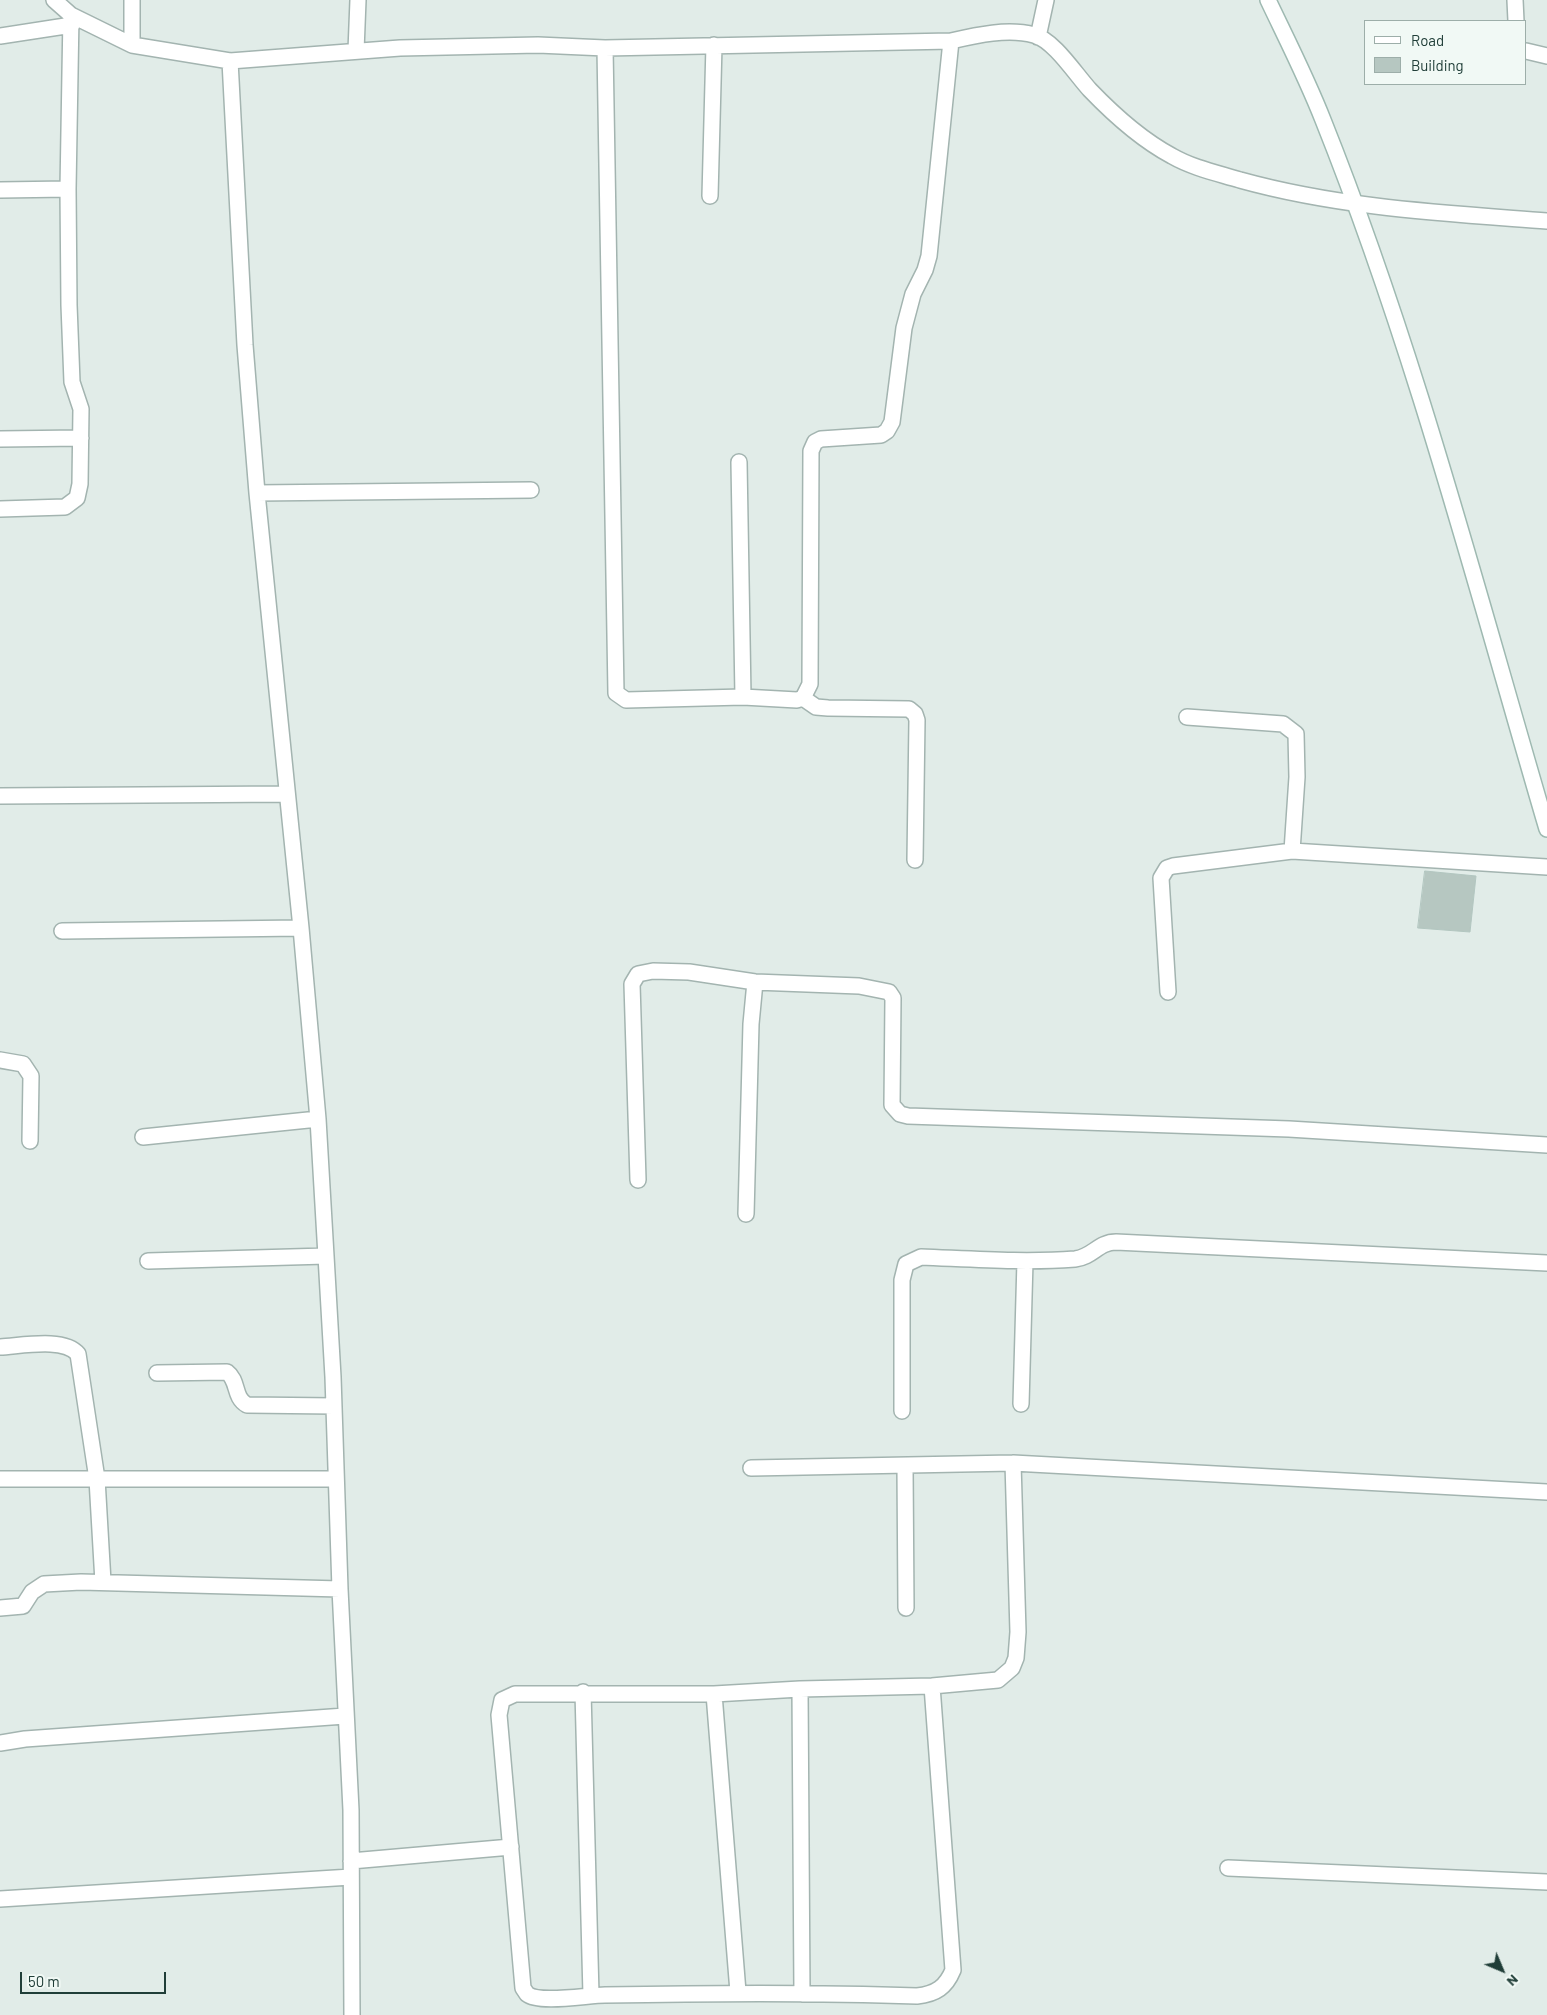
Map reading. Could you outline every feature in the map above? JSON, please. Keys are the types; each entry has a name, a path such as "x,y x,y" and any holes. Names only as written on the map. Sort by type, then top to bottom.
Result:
{"street":[{"path":"54,0 72,20 132,45 230,61 356,51 538,45 604,48 951,41 1001,33 1024,33 1038,36 1049,44 1090,90 1122,121 1172,156 1196,167 1262,186 1356,206 1547,221"},
{"path":"132,0 132,45"},
{"path":"356,51 358,0"},
{"path":"1038,36 1046,0"},
{"path":"1268,0 1322,118 1356,206 1436,443 1547,829"},
{"path":"1515,0 1516,20"},
{"path":"0,36 72,20"},
{"path":"0,508 65,507 75,502 80,484 81,409 72,382 68,189 72,20"},
{"path":"604,48 616,693 626,700 743,697 797,700 803,698 810,684 810,451 820,439 882,435 892,422 904,328 913,294 928,262 951,41"},
{"path":"710,196 714,45"},
{"path":"1527,52 1547,56"},
{"path":"230,61 245,345 257,493 301,928 318,1119 334,1406 345,1716 351,1810 352,2015"},
{"path":"0,190 68,189"},
{"path":"0,439 81,438"},
{"path":"739,462 743,697"},
{"path":"257,493 531,490"},
{"path":"803,698 816,707 909,709 915,714 914,860"},
{"path":"1187,717 1284,724 1296,734 1297,769 1292,851"},
{"path":"0,796 287,794"},
{"path":"1168,992 1161,878 1167,868 1200,861 1292,851 1547,867"},
{"path":"62,931 301,928"},
{"path":"638,1180 632,984 634,978 642,972 673,971 709,974 755,982 859,986 889,992 893,998 892,1106 900,1114 908,1116 1289,1129 1547,1145"},
{"path":"746,1214 750,1024 755,982"},
{"path":"0,1060 22,1064 31,1076 30,1141"},
{"path":"144,1136 318,1119"},
{"path":"902,1411 902,1280 906,1264 921,1257 1025,1261 1080,1258 1086,1256 1101,1244 1116,1242 1547,1263"},
{"path":"148,1262 326,1256"},
{"path":"1021,1404 1025,1261"},
{"path":"0,1347 61,1344 74,1349 78,1354 97,1479 103,1582"},
{"path":"157,1374 227,1372 233,1379 238,1398 247,1405 334,1406"},
{"path":"932,1686 954,1970 941,1989 927,1995 738,1992 540,1998 530,1996 524,1991 499,1707 507,1695 583,1692 714,1694 800,1689 932,1686 998,1680 1006,1674 1016,1658 1018,1632 1013,1463"},
{"path":"751,1468 1013,1463 1547,1492"},
{"path":"905,1466 906,1608"},
{"path":"0,1479 336,1478"},
{"path":"0,1608 23,1606 32,1592 44,1584 103,1582 340,1588"},
{"path":"800,1689 802,1994"},
{"path":"583,1692 591,1995"},
{"path":"714,1694 738,1992"},
{"path":"0,1743 25,1739 345,1716"},
{"path":"351,1861 511,1847"},
{"path":"1228,1868 1547,1882"},
{"path":"0,1899 351,1877"}],"building":[{"path":"1425,871 1476,876 1470,932 1418,928"}]}
